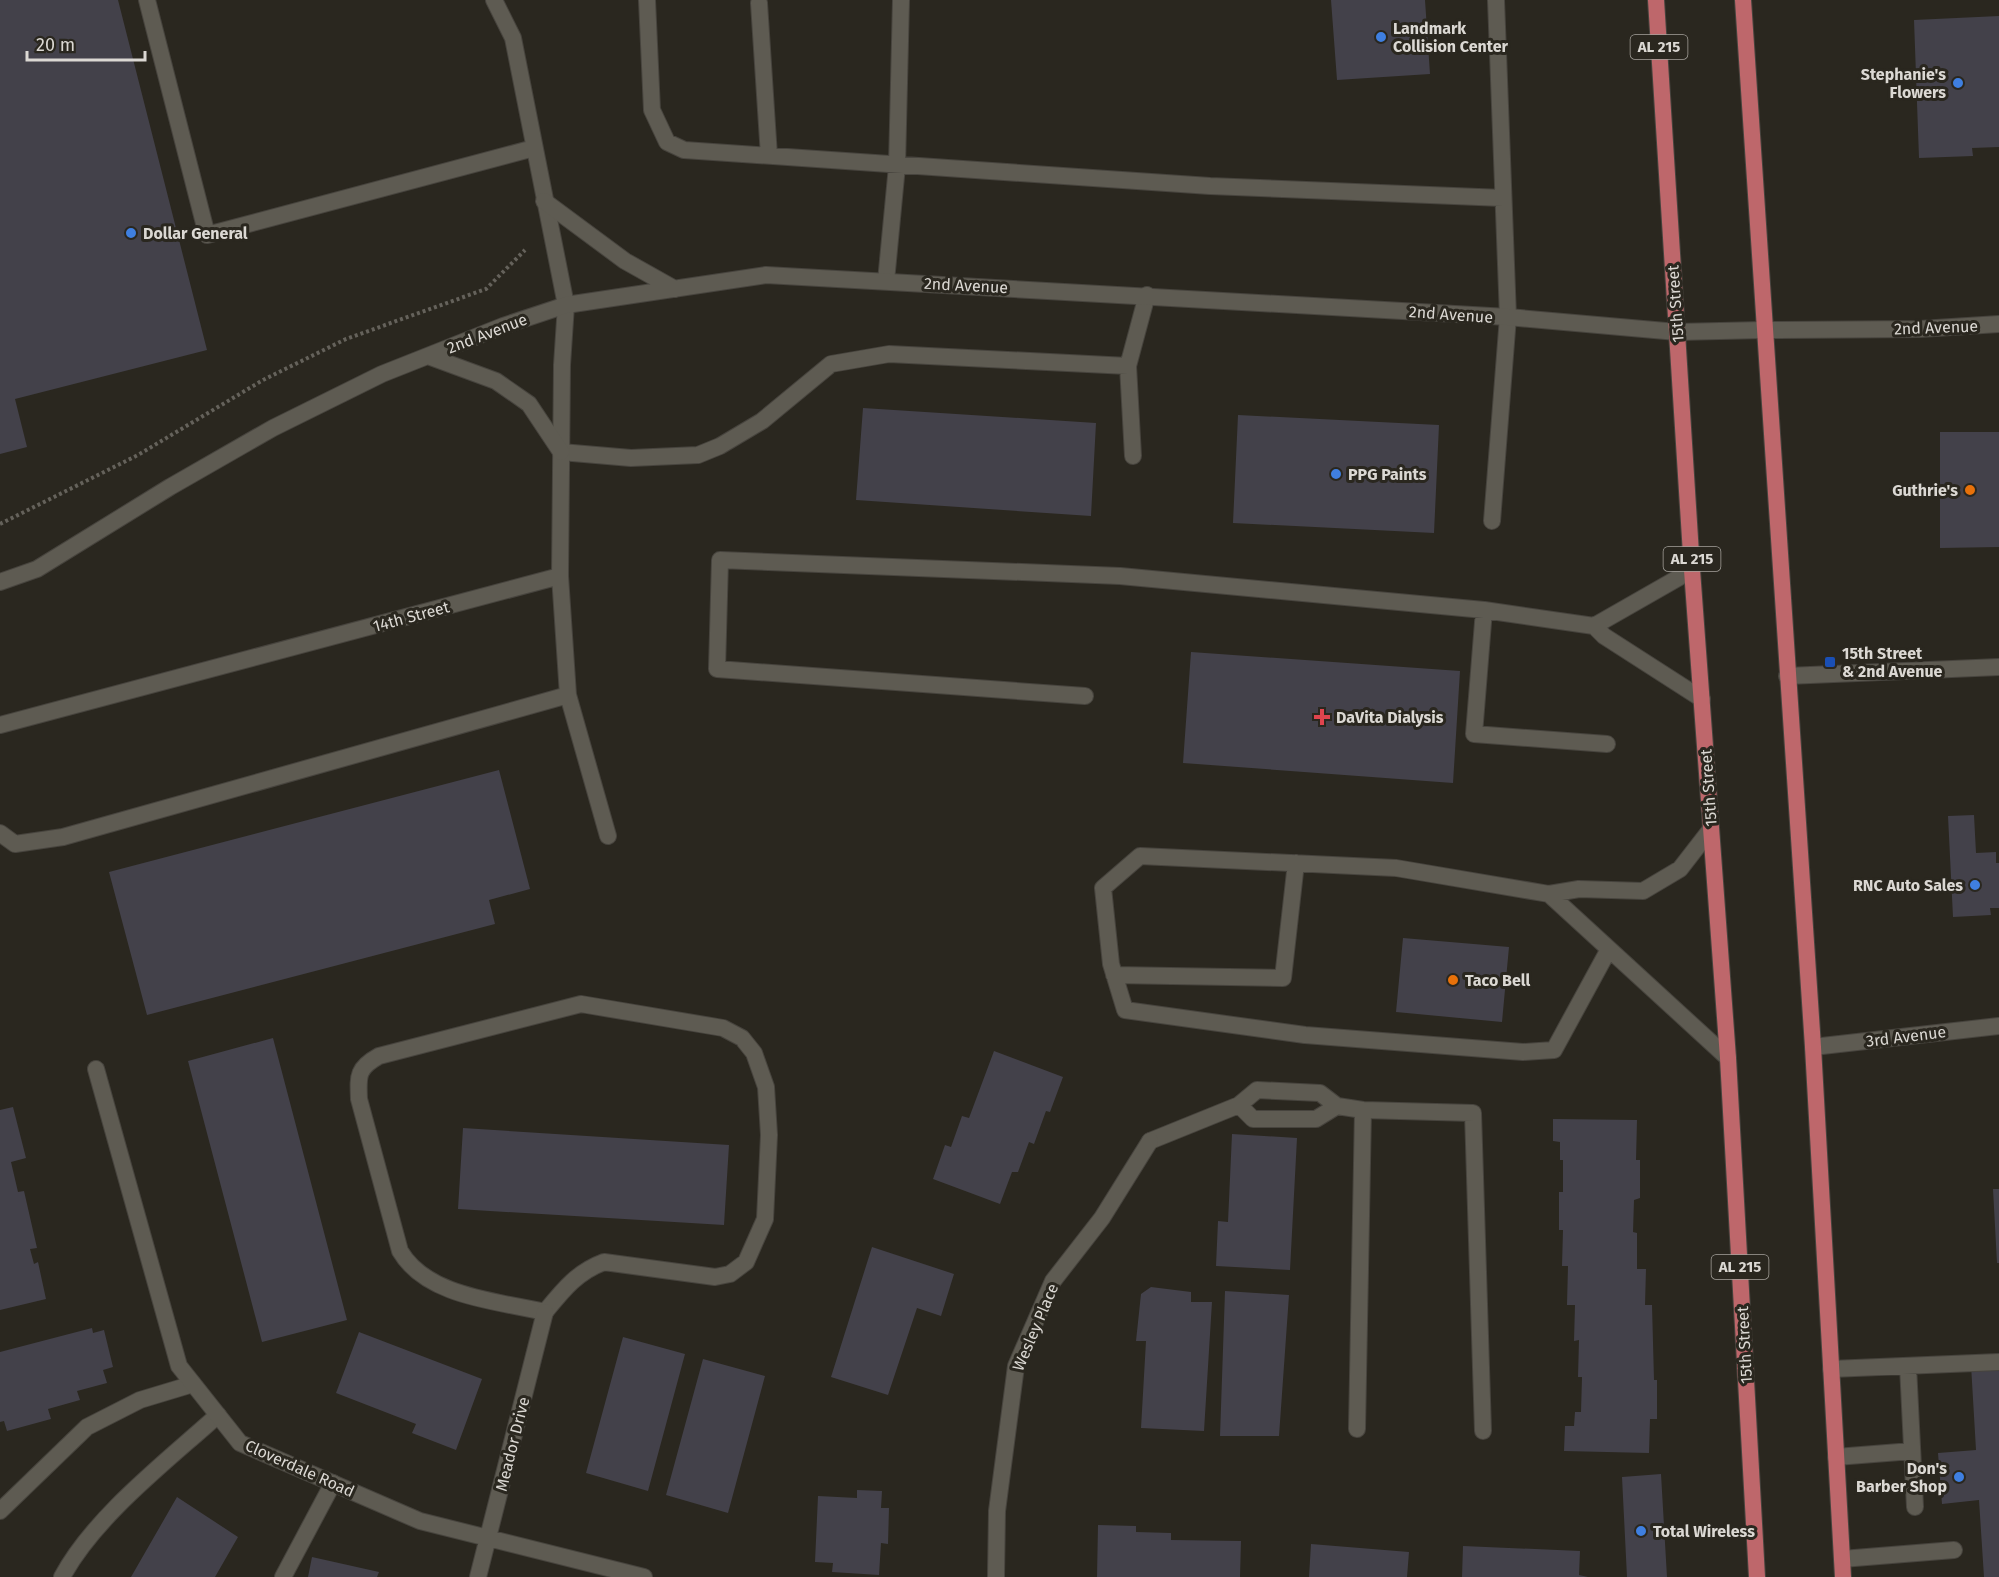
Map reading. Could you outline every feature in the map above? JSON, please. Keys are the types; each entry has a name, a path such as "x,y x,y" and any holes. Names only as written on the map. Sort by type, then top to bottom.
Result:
{"main road":[{"name":"15th Street","path":"1656,0 1692,570 1728,1059 1758,1577"},
{"path":"1743,0 1763,330 1813,1047 1843,1577"}],"street":[{"path":"147,0 207,235 534,148"},
{"path":"494,0 513,38 566,305 562,348 560,576 568,695 608,836"},
{"path":"647,0 652,110 667,142 684,150 1210,186 1503,198"},
{"path":"886,281 897,166 902,0"},
{"path":"1492,521 1508,317 1496,0"},
{"path":"759,3 769,156"},
{"path":"544,201 625,261 675,288"},
{"name":"2nd Avenue","path":"0,582 37,570 170,487 273,428 382,374 566,305 766,275 1508,317 1677,332 1920,329 1999,324"},
{"path":"1133,456 1128,366 1147,295"},
{"path":"561,452 631,458 698,455 720,446 762,421 831,364 889,354 1128,366"},
{"path":"428,356 496,381 529,404 561,452"},
{"path":"1085,696 717,669 720,560 1120,576 1484,610 1594,626 1604,636 1702,699"},
{"path":"1594,626 1692,570"},
{"name":"14th Street","path":"0,725 560,576"},
{"path":"1484,610 1474,734 1607,744"},
{"path":"1787,676 1999,667"},
{"path":"0,833 15,844 63,837 568,695"},
{"path":"1609,949 1554,1050 1523,1052 1305,1035 1125,1010 1114,975 1103,888 1140,856 1396,868 1548,894 1578,889 1643,891 1680,868 1711,829"},
{"path":"1114,975 1283,978 1296,863"},
{"path":"1548,894 1728,1059"},
{"path":"581,1004 723,1028 742,1038 754,1053 766,1087 769,1135 765,1219 746,1262 730,1274 715,1277 604,1262 588,1268 571,1281 544,1312 464,1294 428,1280 408,1264 400,1251 359,1099 358,1078 364,1064 379,1056 581,1004"},
{"name":"3rd Avenue","path":"1813,1047 1999,1026"},
{"name":"Cloverdale Road","path":"96,1069 179,1366 240,1443 420,1521 490,1536 644,1577"},
{"path":"1337,1106 1316,1119 1253,1119 1239,1105 1257,1090 1320,1093 1337,1106 1363,1110 1473,1113 1483,1431"},
{"name":"Wesley Place","path":"996,1577 997,1511 1016,1366 1053,1281 1102,1218 1150,1141 1239,1105"},
{"path":"1357,1429 1363,1110"},
{"name":"Meador Drive","path":"478,1577 544,1312"},
{"path":"1831,1369 1999,1362"},
{"path":"1908,1366 1915,1507"},
{"path":"0,1511 87,1427 140,1400 194,1384"},
{"path":"62,1577 68,1566 116,1508 218,1415"},
{"path":"1836,1457 1912,1451"},
{"path":"283,1577 333,1483"},
{"path":"1842,1559 1954,1550"}],"path":[{"path":"0,524 138,455 263,380 346,339 486,289 550,227"}],"building":[{"path":"0,0 118,0 207,350 15,399 27,447 0,454"},
{"name":"Landmark Collision Center","path":"1331,0 1425,0 1430,74 1337,80"},
{"name":"Stephanie's Flowers","path":"1999,16 1999,147 1972,148 1973,156 1919,158 1914,20"},
{"path":"863,408 1096,423 1091,516 856,500"},
{"name":"PPG Paints","path":"1238,415 1439,425 1434,533 1233,523"},
{"name":"Guthrie's","path":"1940,432 1999,432 1999,547 1940,548"},
{"name":"DaVita Dialysis","path":"1191,652 1460,671 1453,783 1183,763"},
{"path":"499,770 530,889 489,900 495,924 147,1015 109,872"},
{"name":"RNC Auto Sales","path":"1974,815 1976,853 1996,852 1996,863 1999,863 1999,908 1990,908 1991,915 1953,917 1948,816"},
{"name":"Taco Bell","path":"1403,938 1509,947 1502,1022 1396,1012"},
{"path":"273,1038 347,1320 262,1342 188,1061"},
{"path":"994,1051 1063,1077 1050,1112 1046,1111 1034,1144 1029,1142 1018,1172 1012,1172 1000,1204 933,1179 945,1145 951,1147 962,1116 969,1118"},
{"path":"13,1107 26,1158 11,1162 18,1192 24,1191 37,1248 30,1249 34,1264 38,1262 46,1299 0,1310 0,1110"},
{"path":"1553,1119 1637,1120 1636,1160 1640,1160 1640,1198 1634,1200 1633,1232 1637,1233 1637,1269 1646,1269 1645,1305 1652,1305 1654,1380 1657,1380 1657,1419 1650,1419 1649,1453 1564,1451 1565,1426 1574,1426 1575,1412 1581,1412 1582,1377 1578,1377 1579,1340 1574,1341 1575,1305 1567,1305 1568,1266 1562,1266 1563,1230 1559,1230 1559,1192 1563,1192 1563,1160 1560,1160 1560,1142 1553,1141"},
{"path":"463,1128 729,1145 724,1225 458,1209"},
{"path":"1232,1134 1297,1138 1290,1270 1216,1266 1218,1221 1228,1222"},
{"path":"1993,1189 1999,1189 1999,1263 1997,1263"},
{"path":"872,1247 954,1274 941,1316 917,1308 888,1395 831,1377"},
{"path":"1151,1287 1191,1292 1191,1302 1212,1302 1204,1431 1141,1428 1146,1341 1136,1341 1141,1294"},
{"path":"1225,1291 1289,1295 1279,1436 1220,1436"},
{"path":"92,1328 93,1333 104,1330 113,1367 103,1370 107,1383 77,1391 80,1400 48,1409 51,1419 7,1431 4,1421 0,1422 0,1352"},
{"path":"359,1332 482,1379 456,1450 412,1433 416,1424 336,1393"},
{"path":"623,1337 685,1354 648,1491 586,1473"},
{"path":"703,1359 765,1376 728,1513 666,1495"},
{"path":"1999,1363 1999,1577 1984,1577 1979,1500 1942,1504 1938,1453 1976,1450 1971,1365"},
{"path":"1661,1474 1667,1577 1627,1577 1622,1477"},
{"path":"857,1490 882,1491 881,1508 889,1508 888,1544 881,1543 879,1575 832,1572 833,1563 815,1562 818,1496 857,1498"},
{"path":"177,1497 238,1537 215,1577 131,1577"},
{"path":"1098,1525 1136,1526 1136,1532 1171,1533 1171,1540 1241,1541 1240,1577 1097,1577"},
{"path":"1311,1544 1409,1552 1407,1577 1309,1577"},
{"path":"1463,1546 1580,1551 1579,1575 1588,1577 1462,1577"},
{"path":"312,1557 379,1572 377,1577 308,1577"}],"place":[{"name":"Landmark Collision Center","path":"1381,37"},
{"name":"Stephanie's Flowers","path":"1958,83"},
{"name":"Dollar General","path":"131,233"},
{"name":"PPG Paints","path":"1336,474"},
{"name":"Guthrie's","path":"1970,490"},
{"name":"15th Street & 2nd Avenue","path":"1830,662"},
{"name":"DaVita Dialysis","path":"1322,717"},
{"name":"RNC Auto Sales","path":"1975,885"},
{"name":"Taco Bell","path":"1453,980"},
{"name":"Don's Barber Shop","path":"1959,1477"},
{"name":"Total Wireless","path":"1641,1531"}]}
